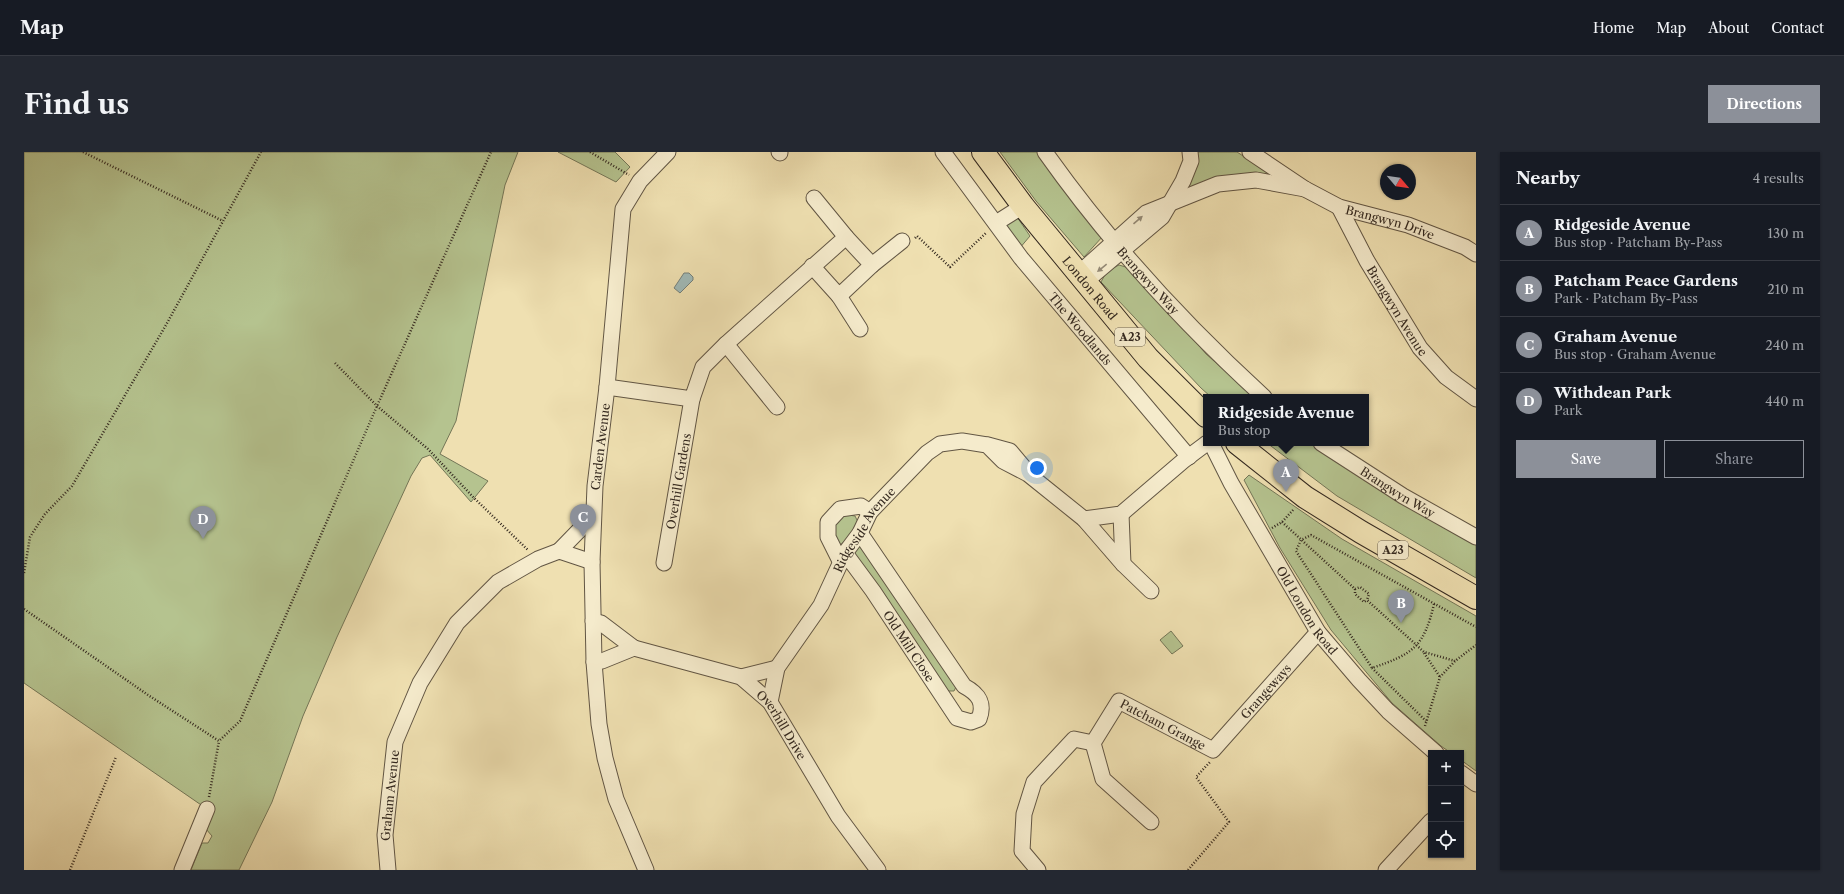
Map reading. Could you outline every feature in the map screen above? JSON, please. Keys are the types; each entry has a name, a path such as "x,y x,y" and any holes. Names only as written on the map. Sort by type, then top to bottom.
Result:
{"highway":[{"name":"London Road","path":"983,152 1023,206 1148,358 1203,413"},
{"name":"A23","path":"1241,446 1305,497 1361,532 1476,598"}],"street":[{"name":"Carden Avenue","path":"646,870 616,799 605,758 599,724 594,662 592,562 593,516 595,486 607,387 623,209 640,181 668,152"},
{"name":"The Woodlands","path":"943,152 1021,258 1189,456"},
{"name":"Brangwyn Way","path":"1046,152 1119,245 1217,354 1261,394"},
{"path":"1170,204 1183,181 1191,161 1190,152"},
{"name":"Brangwyn Drive","path":"1250,152 1305,189 1339,207 1408,225 1465,247 1476,254"},
{"name":"Brangwyn Drive","path":"1081,278 1119,245 1146,213 1218,184 1256,180 1305,189"},
{"path":"814,198 846,237 872,265"},
{"path":"996,223 1023,206"},
{"name":"Brangwyn Avenue","path":"1339,207 1367,261 1420,348 1446,377 1476,399"},
{"name":"Overhill Gardens","path":"664,563 692,399 703,367 726,344 846,237"},
{"path":"838,296 872,265 902,241"},
{"path":"812,266 838,296 860,329"},
{"path":"726,344 777,407"},
{"path":"607,387 692,399"},
{"name":"Ridgeside Avenue","path":"770,702 777,668 821,606 843,558 860,533 870,512 927,453 940,444 962,441 1010,451 1028,474 1084,519 1123,564 1151,591"},
{"path":"1084,519 1121,514 1203,446"},
{"name":"Old London Road","path":"1212,446 1231,483 1318,632 1388,711 1432,750"},
{"name":"Brangwyn Way","path":"1326,446 1403,496 1476,537"},
{"name":"Old Mill Close","path":"860,533 964,686 977,694 982,703 982,711 979,719 971,722 957,718 873,591 843,558 828,537 828,522 840,509 862,506 870,512"},
{"path":"1121,514 1123,564"},
{"name":"Graham Avenue","path":"388,870 385,835 395,742 420,683 457,623 498,582 538,559 559,551 593,516"},
{"path":"559,551 592,562"},
{"path":"873,591 891,578"},
{"name":"Overhill Drive","path":"593,621 601,623 634,648 741,677 770,702 838,816 878,870"},
{"name":"Grangeways","path":"1213,750 1318,632"},
{"path":"594,662 602,661 634,648"},
{"path":"741,677 777,668"},
{"path":"946,701 964,686"},
{"name":"Patcham Grange","path":"1093,743 1119,702 1213,750"},
{"path":"1038,870 1022,851 1024,814 1034,782 1074,739 1093,743 1102,779 1151,822"},
{"path":"182,870 207,809"},
{"path":"1386,870 1430,822"}],"path":[{"path":"83,152 223,221"},
{"path":"24,572 30,537 45,514 72,486 166,325 261,152"},
{"path":"207,809 219,741 240,721 376,406 491,152"},
{"path":"590,152 640,181"},
{"path":"902,241 906,245 917,236 950,268 996,223"},
{"path":"335,363 376,406 428,449 474,498 538,559"},
{"path":"1263,538 1271,533 1269,530 1282,522 1305,497"},
{"path":"1282,522 1355,589 1355,594 1364,602 1367,600 1417,645 1424,652 1440,677"},
{"path":"1426,721 1372,668 1296,550 1301,540 1311,535 1476,627"},
{"path":"1355,589 1360,587 1369,594 1367,600"},
{"path":"1372,668 1399,659 1417,645 1429,625 1434,604"},
{"path":"24,609 148,695 219,741"},
{"path":"1423,743 1426,721 1440,677 1455,661 1476,645"},
{"path":"1424,652 1455,661"},
{"path":"1188,870 1229,822 1196,777 1217,754 1213,750"},
{"path":"70,870 116,757"}],"green space":[{"path":"24,152 518,152 505,185 456,421 440,454 488,481 471,502 430,455 422,458 411,476 337,637 303,716 272,802 239,870 191,870 202,843 208,843 212,836 206,829 207,809 24,683"},
{"path":"558,152 615,152 630,167 616,182"},
{"path":"1000,152 1038,152 1103,236 1084,257 1036,201"},
{"path":"1196,152 1237,152 1271,174 1242,174 1215,178 1185,190"},
{"path":"1017,217 1030,236 1019,249 1005,228 1006,223"},
{"path":"1119,265 1129,268 1162,302 1206,354 1252,394 1208,394 1101,282 1107,271"},
{"path":"1271,446 1316,446 1375,485 1476,543 1476,578 1337,496"},
{"path":"1249,475 1342,539 1476,616 1476,771 1464,762 1464,750 1447,750 1392,703 1331,630 1280,548 1244,480"},
{"path":"842,514 855,516 858,522 849,538 840,545 834,541 833,522"},
{"path":"858,546 862,546 956,687 954,691 947,691 854,555 854,550"},
{"path":"1171,631 1183,646 1172,654 1160,640"}],"water":[{"path":"684,273 689,273 693,277 693,280 680,293 674,288"}],"place":[{"name":"Ridgeside Avenue","path":"1286,492"},
{"name":"Graham Avenue","path":"583,537"},
{"name":"Withdean Park","path":"203,539"},
{"name":"Patcham Peace Gardens","path":"1401,623"}]}
